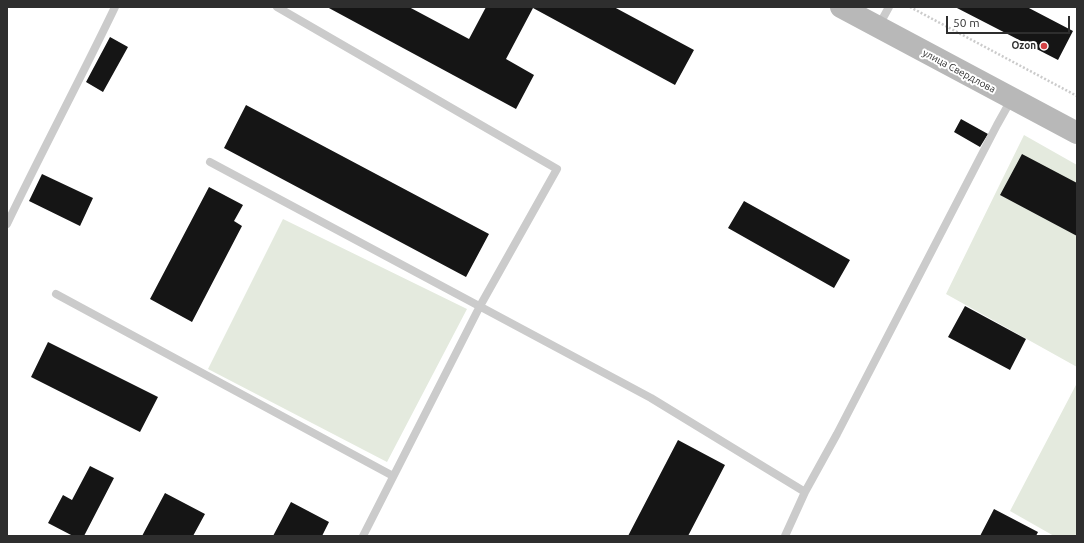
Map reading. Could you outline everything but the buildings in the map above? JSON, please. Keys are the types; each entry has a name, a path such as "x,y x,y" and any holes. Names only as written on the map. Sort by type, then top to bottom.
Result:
{"main road":[{"name":"улица Свердлова","path":"841,7 1077,134"}],"lane":[{"path":"7,224 32,171 83,74 115,7"},
{"path":"276,7 557,169 480,306 363,536"},
{"path":"878,27 889,7"},
{"path":"785,536 805,492 837,434 997,125 1012,99"},
{"path":"210,162 651,398 805,492"},
{"path":"56,294 393,476"}],"path":[{"path":"910,7 1077,96"}],"shaded area":[{"path":"1024,135 1077,165 1077,367 946,294"},
{"path":"283,219 467,309 387,462 208,369"},
{"path":"1077,383 1077,536 1054,536 1010,511"}],"place":[{"name":"Ozon","path":"1044,46"}]}
